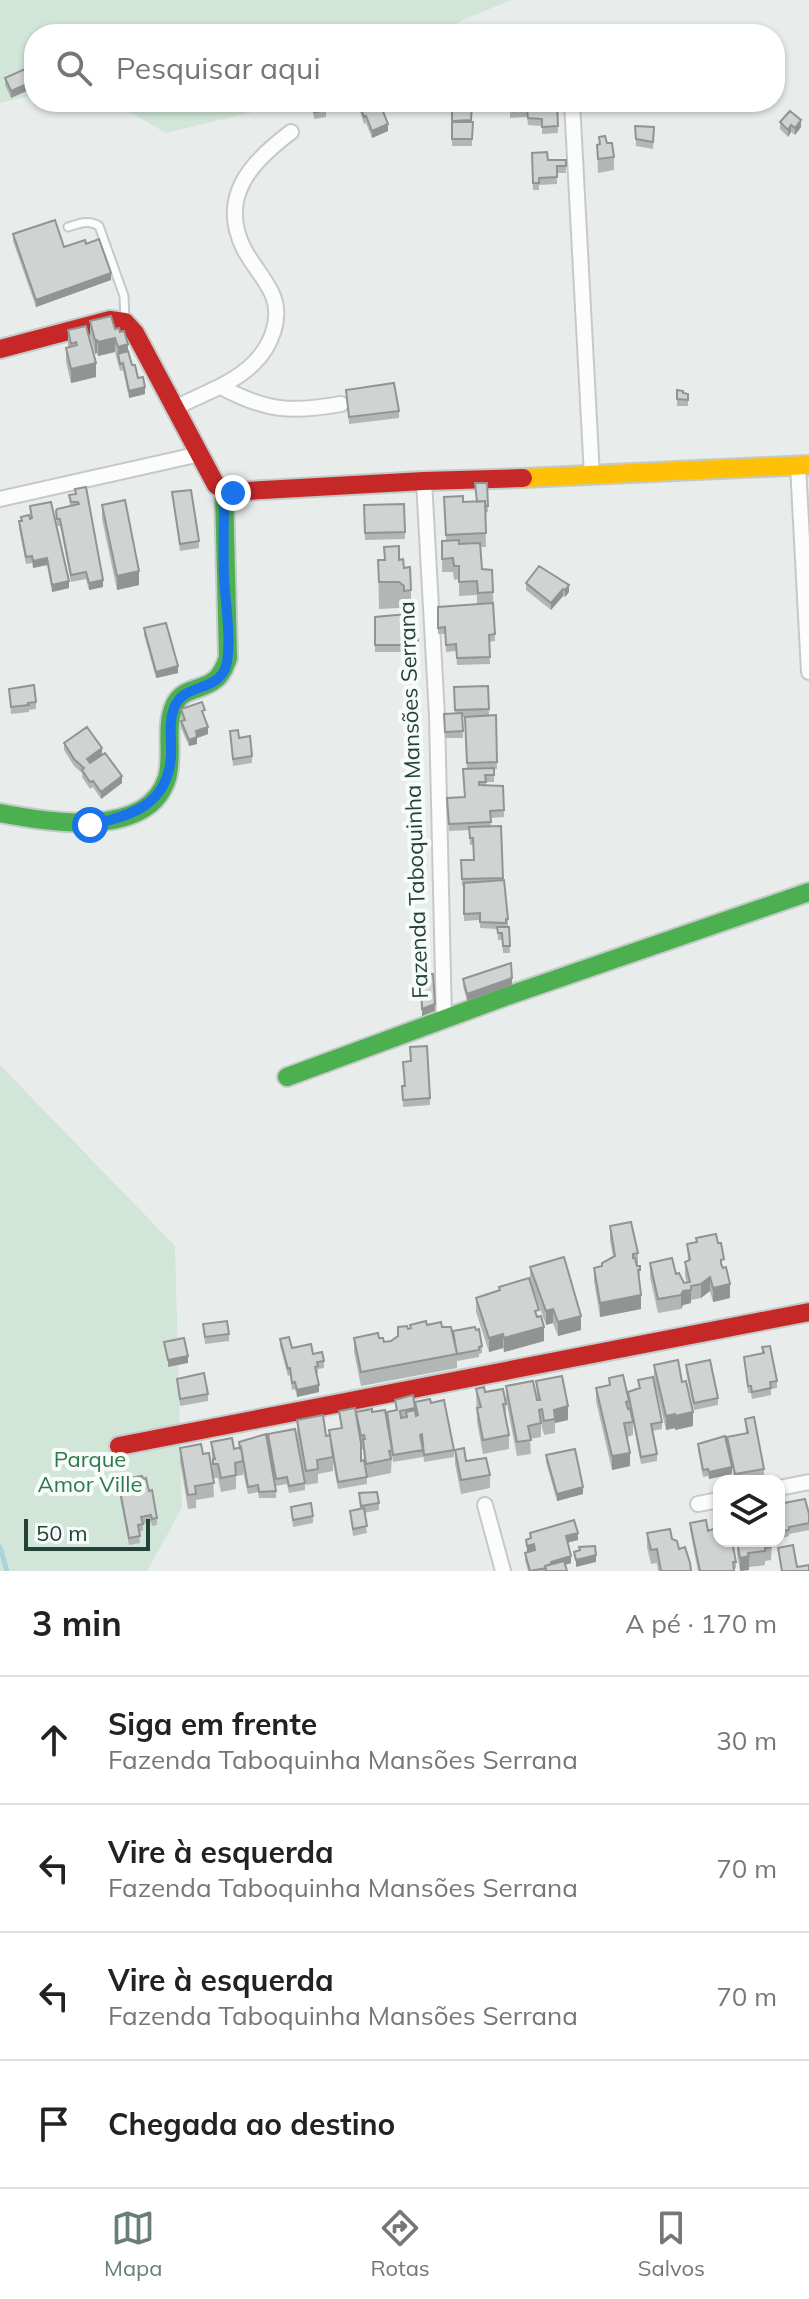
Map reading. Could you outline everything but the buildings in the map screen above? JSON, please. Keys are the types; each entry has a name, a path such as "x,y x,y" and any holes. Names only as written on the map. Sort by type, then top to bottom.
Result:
{"street":[{"path":"573,112 592,476"},
{"path":"175,408 221,387 255,362 275,327 277,313 273,297 244,248 235,224 234,210 246,176 267,150 291,132"},
{"path":"0,349 110,320 125,322 135,333 216,485 224,491 238,493 424,481 804,465 809,672"},
{"path":"221,387 266,406 291,410 341,404"},
{"path":"0,499 200,454"},
{"name":"Fazenda Taboquinha Mansões Serrana","path":"424,481 437,716 444,1019 809,892"},
{"path":"0,813 39,821 90,825 127,816 154,799 166,781 169,769 172,712 177,700 183,693 213,683 220,677 228,658 224,491"},
{"path":"287,1077 444,1019"},
{"path":"119,1446 809,1312"},
{"path":"785,1487 809,1482"},
{"path":"698,1504 713,1501"},
{"path":"485,1505 503,1571"}],"lane":[{"path":"68,227 86,222 99,226 124,296 125,322"}],"green space":[{"path":"0,0 512,0 456,24 24,24 24,97 0,103"},
{"path":"129,112 253,112 166,133"},
{"name":"Parque Amor Ville","path":"0,1065 175,1246 182,1508 147,1571 0,1571"}],"waterway":[{"path":"0,1547 7,1571"}],"traffic: fast":[{"path":"0,813 43,820 94,822 118,819 140,811 156,798 169,769 170,722 175,704 183,695 216,679 228,658 224,491"},
{"path":"287,1077 507,996 809,892"}],"traffic: slow":[{"path":"523,478 809,465"}],"traffic: jam":[{"path":"0,349 110,320 125,322 135,333 216,485 228,492 523,478"},
{"path":"119,1446 809,1312"}],"route":[{"path":"90,825 127,816 154,799 166,781 169,769 172,712 177,700 183,693 213,683 224,669 228,658 224,491 233,493"}]}
